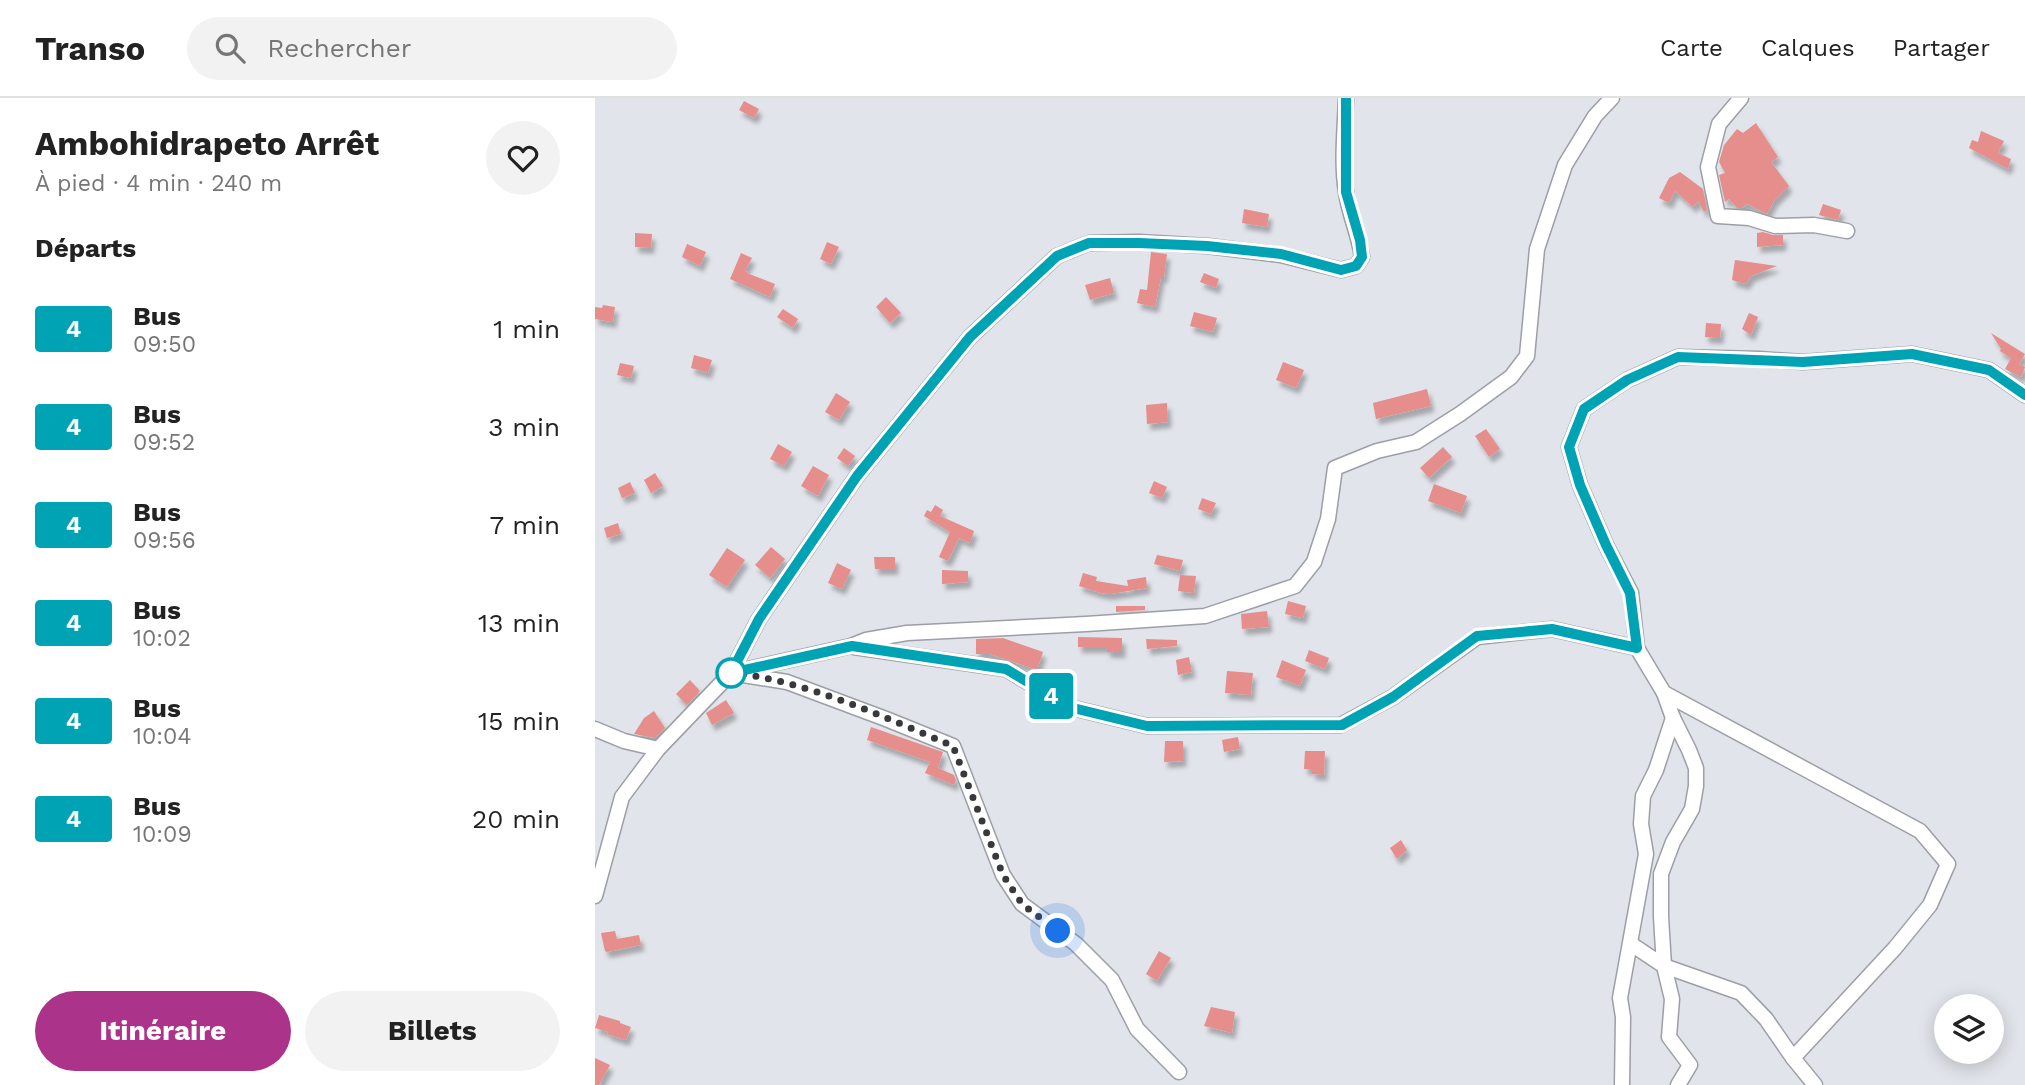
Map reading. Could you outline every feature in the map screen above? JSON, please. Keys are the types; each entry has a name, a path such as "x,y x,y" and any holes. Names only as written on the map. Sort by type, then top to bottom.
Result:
{"street":[{"path":"595,896 622,796 658,749 731,673 759,619 857,476 970,337 1057,256 1089,243 1139,243 1207,246 1281,254 1341,270 1356,266 1362,257 1360,240 1346,192 1346,98"},
{"path":"731,673 852,646 866,640 907,633 1205,616 1295,586 1314,562 1328,519 1335,468 1377,451 1416,442 1511,377 1527,356 1537,249 1565,165 1595,116 1612,98"},
{"path":"1741,98 1719,124 1708,167 1719,216 1749,218 1775,226 1814,225 1847,231"},
{"path":"1678,1085 1690,1065 1669,1037 1672,999 1664,966 1661,874 1673,842 1692,809 1696,768 1664,693 1637,648 1630,593 1580,485 1569,447 1584,409 1627,380 1678,357 1803,362 1912,354 1989,370 2025,395"},
{"path":"852,646 1006,669 1069,707 1147,726 1342,725 1393,697 1477,636 1552,629 1637,648"},
{"path":"731,673 787,682 953,746 1003,875 1022,904 1076,944 1112,979 1137,1029 1179,1072"},
{"path":"1664,693 1920,831 1948,864 1930,905 1895,948 1793,1058"},
{"path":"1622,1085 1623,1017 1620,998 1646,854 1641,824 1643,796 1656,770 1673,718"},
{"path":"595,729 624,741 658,749"},
{"path":"1631,944 1664,966 1741,993 1766,1018 1815,1085"}],"building":[{"path":"744,101 759,109 754,118 739,110"},
{"path":"1756,123 1778,157 1771,162 1789,186 1774,201 1767,214 1747,204 1737,208 1729,199 1725,202 1719,175 1725,173 1719,162 1724,145 1737,129 1743,133"},
{"path":"1981,131 2004,141 1998,153 2011,159 2008,169 1969,148 1972,140 1978,142"},
{"path":"1680,172 1703,189 1707,210 1704,212 1698,201 1693,207 1675,191 1669,203 1659,198 1669,178"},
{"path":"1823,204 1841,210 1838,220 1819,215"},
{"path":"1244,209 1269,214 1267,227 1242,223"},
{"path":"635,233 652,234 651,248 635,247"},
{"path":"1757,233 1783,235 1783,245 1757,247"},
{"path":"827,242 839,247 831,264 820,259"},
{"path":"687,244 706,252 700,266 682,257"},
{"path":"1151,252 1167,254 1164,277 1161,277 1155,307 1137,303 1140,289 1147,290"},
{"path":"741,253 752,258 745,271 747,273 775,284 770,297 730,279"},
{"path":"1735,260 1777,266 1751,276 1746,284 1732,280"},
{"path":"1204,273 1219,279 1216,288 1200,282"},
{"path":"1110,278 1114,293 1090,300 1085,285"},
{"path":"886,297 901,313 890,323 876,307"},
{"path":"603,305 615,307 613,322 595,319 595,307 602,308"},
{"path":"783,309 798,319 793,328 777,317"},
{"path":"1194,312 1217,318 1213,332 1190,326"},
{"path":"1749,313 1758,317 1751,335 1742,329"},
{"path":"1706,323 1721,324 1720,338 1705,337"},
{"path":"1991,333 2025,354 2019,364 2025,367 2021,377 2005,369 2011,358 2000,351"},
{"path":"694,355 712,360 708,373 691,368"},
{"path":"1283,362 1304,370 1296,388 1276,380"},
{"path":"620,363 634,366 631,378 617,375"},
{"path":"1427,389 1431,406 1376,419 1373,403"},
{"path":"836,393 850,402 839,420 825,412"},
{"path":"1167,403 1168,422 1147,424 1146,405"},
{"path":"1486,429 1500,449 1489,457 1475,436"},
{"path":"778,444 792,452 784,466 770,459"},
{"path":"1443,447 1452,457 1429,478 1420,468"},
{"path":"844,448 855,456 848,466 837,458"},
{"path":"813,466 829,475 818,496 801,486"},
{"path":"655,473 663,486 651,493 644,480"},
{"path":"1154,481 1167,487 1162,498 1149,493"},
{"path":"630,482 635,493 622,498 618,488"},
{"path":"1434,484 1467,496 1461,513 1428,501"},
{"path":"1202,498 1216,503 1211,514 1198,509"},
{"path":"935,505 943,510 940,516 974,531 970,543 959,538 948,561 939,557 950,532 924,516 927,510 931,512"},
{"path":"618,523 621,534 607,538 604,528"},
{"path":"771,547 785,559 770,578 755,565"},
{"path":"727,548 745,560 727,587 709,575"},
{"path":"1157,555 1183,560 1180,571 1154,564"},
{"path":"874,557 895,557 895,569 875,569"},
{"path":"837,563 851,570 842,589 828,583"},
{"path":"942,570 968,571 968,582 942,584"},
{"path":"1083,573 1097,577 1096,581 1128,586 1127,580 1146,577 1147,588 1101,593 1079,586"},
{"path":"1180,575 1196,576 1194,593 1178,591"},
{"path":"1288,601 1306,606 1303,618 1285,614"},
{"path":"1116,606 1145,606 1145,610 1116,612"},
{"path":"1267,611 1269,627 1242,629 1241,614"},
{"path":"1078,637 1122,638 1122,652 1107,652 1107,647 1078,647"},
{"path":"1003,638 1043,652 1037,670 990,654 976,654 976,639"},
{"path":"1146,639 1177,640 1177,646 1147,649"},
{"path":"1309,650 1329,658 1325,669 1305,661"},
{"path":"1189,657 1192,672 1178,675 1176,660"},
{"path":"1282,660 1306,670 1300,686 1276,677"},
{"path":"1227,671 1253,673 1251,695 1225,693"},
{"path":"690,680 700,691 687,705 676,694"},
{"path":"726,700 734,713 712,725 706,713"},
{"path":"654,711 665,728 655,738 634,734 644,718"},
{"path":"871,727 943,752 938,768 954,775 954,785 925,773 930,762 867,740"},
{"path":"1238,737 1240,749 1224,752 1222,740"},
{"path":"1165,741 1183,741 1183,761 1164,762"},
{"path":"1305,751 1325,751 1324,775 1312,774 1312,769 1304,769"},
{"path":"1401,840 1407,850 1397,859 1390,848"},
{"path":"615,931 617,939 639,935 641,945 605,951 601,933"},
{"path":"1159,951 1171,958 1157,981 1146,974"},
{"path":"1211,1007 1235,1012 1232,1033 1204,1026"},
{"path":"599,1015 631,1027 626,1040 595,1028"},
{"path":"595,1058 610,1065 599,1085 595,1085"}],"bus line":[{"name":"4","path":"1346,98 1346,192 1360,240 1362,257 1356,266 1341,270 1281,254 1207,246 1139,243 1089,243 1057,256 970,337 857,476 759,619 731,673 852,646 1006,669 1069,707 1147,726 1342,725 1393,697 1477,636 1552,629 1637,648 1630,593 1580,485 1569,447 1584,409 1627,380 1678,357 1803,362 1912,354 1989,370 2025,395"}],"route":[{"path":"731,673 787,682 953,746 1003,875 1022,904 1058,931"}]}
